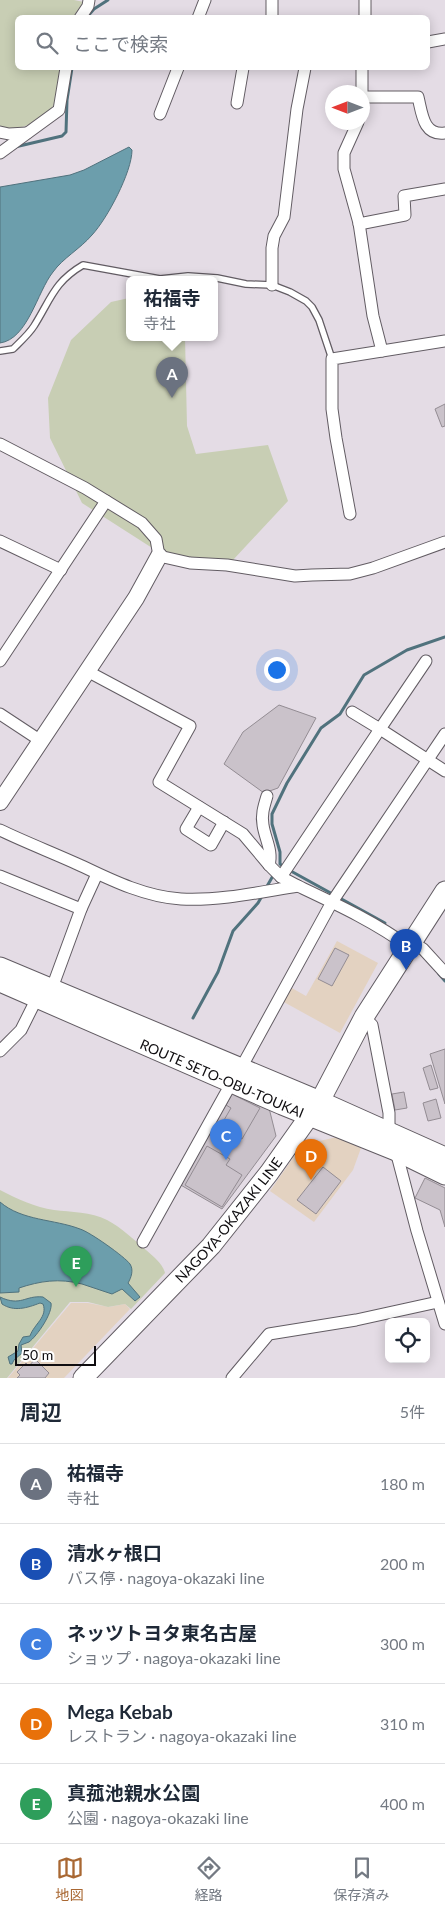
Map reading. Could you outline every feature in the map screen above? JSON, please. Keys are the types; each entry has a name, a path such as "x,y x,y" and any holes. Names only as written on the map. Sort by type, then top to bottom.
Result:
{"main road":[{"name":"NAGOYA-OKAZAKI LINE","path":"83,1378 211,1246 269,1173 315,1109 364,1017 445,891"},
{"name":"ROUTE SETO-OBU-TOUKAI","path":"0,967 44,993 315,1109 445,1174"},
{"name":"ROUTE SETO-OBU-TOUKAI","path":"0,982 44,993"},
{"name":"ROUTE SETO-OBU-TOUKAI","path":"315,1109 389,1131 445,1157"}],"street":[{"path":"199,15 205,0"},
{"path":"272,0 272,15"},
{"path":"365,0 365,15"},
{"path":"82,15 91,2"},
{"path":"430,42 445,39"},
{"path":"0,153 59,110 66,70"},
{"path":"160,114 177,70"},
{"path":"237,103 243,70"},
{"path":"272,285 272,248 274,236 284,218 297,109 306,70"},
{"path":"362,70 362,85"},
{"path":"370,97 418,97 424,124 435,133 445,133"},
{"path":"354,130 344,152 344,169 360,224 373,316 382,351"},
{"path":"3,135 27,133"},
{"path":"360,224 405,215 404,196 445,189"},
{"path":"350,514 332,409 332,358 445,341"},
{"path":"0,444 106,501 142,523 156,539 159,556 136,598 0,802"},
{"path":"0,661 106,501"},
{"path":"0,541 60,570"},
{"path":"159,556 190,563 227,565 295,576 350,574 373,568 445,542"},
{"path":"281,877 426,661"},
{"path":"87,671 190,726 159,782 243,834 281,877 391,934 423,948 445,973"},
{"path":"352,712 445,771"},
{"path":"0,714 40,741"},
{"path":"143,1242 332,902 445,734"},
{"path":"267,796 262,812 262,823 271,856 269,865"},
{"path":"199,807 186,829 211,845 224,822"},
{"path":"0,830 97,874 148,893 181,899 228,897 298,886"},
{"path":"0,1051 21,1030 44,993 97,874"},
{"path":"0,876 81,909"},
{"path":"364,1017 372,1025 388,1113 389,1131"},
{"path":"396,1151 445,1324"},
{"path":"232,1378 269,1334 441,1305"}],"lane":[{"path":"0,351 13,350 33,327 50,295 67,274 83,265 144,276"},
{"path":"218,278 246,284 272,285 306,301 312,307 319,320 332,358"}],"shaded area":[{"path":"337,941 378,963 340,1033 282,1001 290,987 306,996"},
{"path":"337,1137 361,1148 353,1170 314,1222 270,1191 302,1145"},
{"path":"71,1303 88,1303 109,1307 125,1304 130,1309 64,1378 8,1378"}],"green space":[{"path":"0,0 74,0 84,2 74,15 15,15 15,70 61,70 60,86 55,103 38,120 15,129 0,128"},
{"path":"126,299 126,341 185,341 187,426 196,454 268,445 288,501 233,560 205,561 160,553 82,503 50,438 48,398 71,340 111,302"},
{"path":"0,1190 40,1207 88,1214 107,1220 152,1255 160,1263 165,1273 131,1309 125,1304 108,1307 88,1302 70,1302 7,1378 0,1378"}],"water":[{"path":"129,147 132,150 128,170 118,195 105,218 87,240 53,272 31,314 18,333 10,340 0,343 0,187 70,175"},
{"path":"0,1202 18,1213 80,1229 99,1240 130,1264 132,1271 128,1283 140,1297 135,1301 122,1289 112,1294 74,1282 57,1281 42,1282 19,1288 19,1292 0,1293"},
{"path":"0,1297 18,1301 43,1297 51,1303 50,1312 44,1324 29,1342 21,1345 22,1353 12,1364 10,1364 8,1357 18,1351 23,1337 30,1336 42,1317 44,1309 43,1304 40,1303 25,1308 11,1308 2,1304"}],"building":[{"path":"445,404 445,426 442,427 435,409"},
{"path":"279,705 316,718 278,788 264,793 224,764 243,732"},
{"path":"335,948 349,955 332,986 318,979"},
{"path":"445,1049 445,1104 430,1054"},
{"path":"431,1065 438,1088 430,1090 423,1068"},
{"path":"231,1092 269,1108 276,1136 222,1209 179,1184"},
{"path":"404,1092 407,1108 395,1110 392,1094"},
{"path":"232,1094 260,1108 242,1139 220,1127 231,1108 226,1105"},
{"path":"436,1099 441,1118 428,1121 423,1103"},
{"path":"207,1146 230,1159 226,1165 242,1175 222,1207 185,1185"},
{"path":"323,1167 341,1181 316,1214 297,1200"},
{"path":"425,1178 445,1188 445,1227 440,1210 415,1198"},
{"path":"35,1359 49,1373 45,1378 17,1378 20,1375 17,1372 26,1363 29,1366"}],"waterway":[{"path":"89,15 94,9 108,0"},
{"path":"15,147 62,136 66,132 67,100 72,70"},
{"path":"284,867 280,864 280,852 272,824 272,814 287,783 321,728 340,714 364,675 407,650 445,637"},
{"path":"289,870 385,923"},
{"path":"266,888 274,874"},
{"path":"193,1018 218,972 233,931 262,896"},
{"path":"439,974 445,981"}],"place":[{"name":"祐福寺","path":"172,398"},
{"name":"清水ヶ根口","path":"406,970"},
{"name":"ネッツトヨタ東名古屋","path":"226,1160"},
{"name":"Mega Kebab","path":"311,1180"},
{"name":"真菰池親水公園","path":"76,1287"}]}
